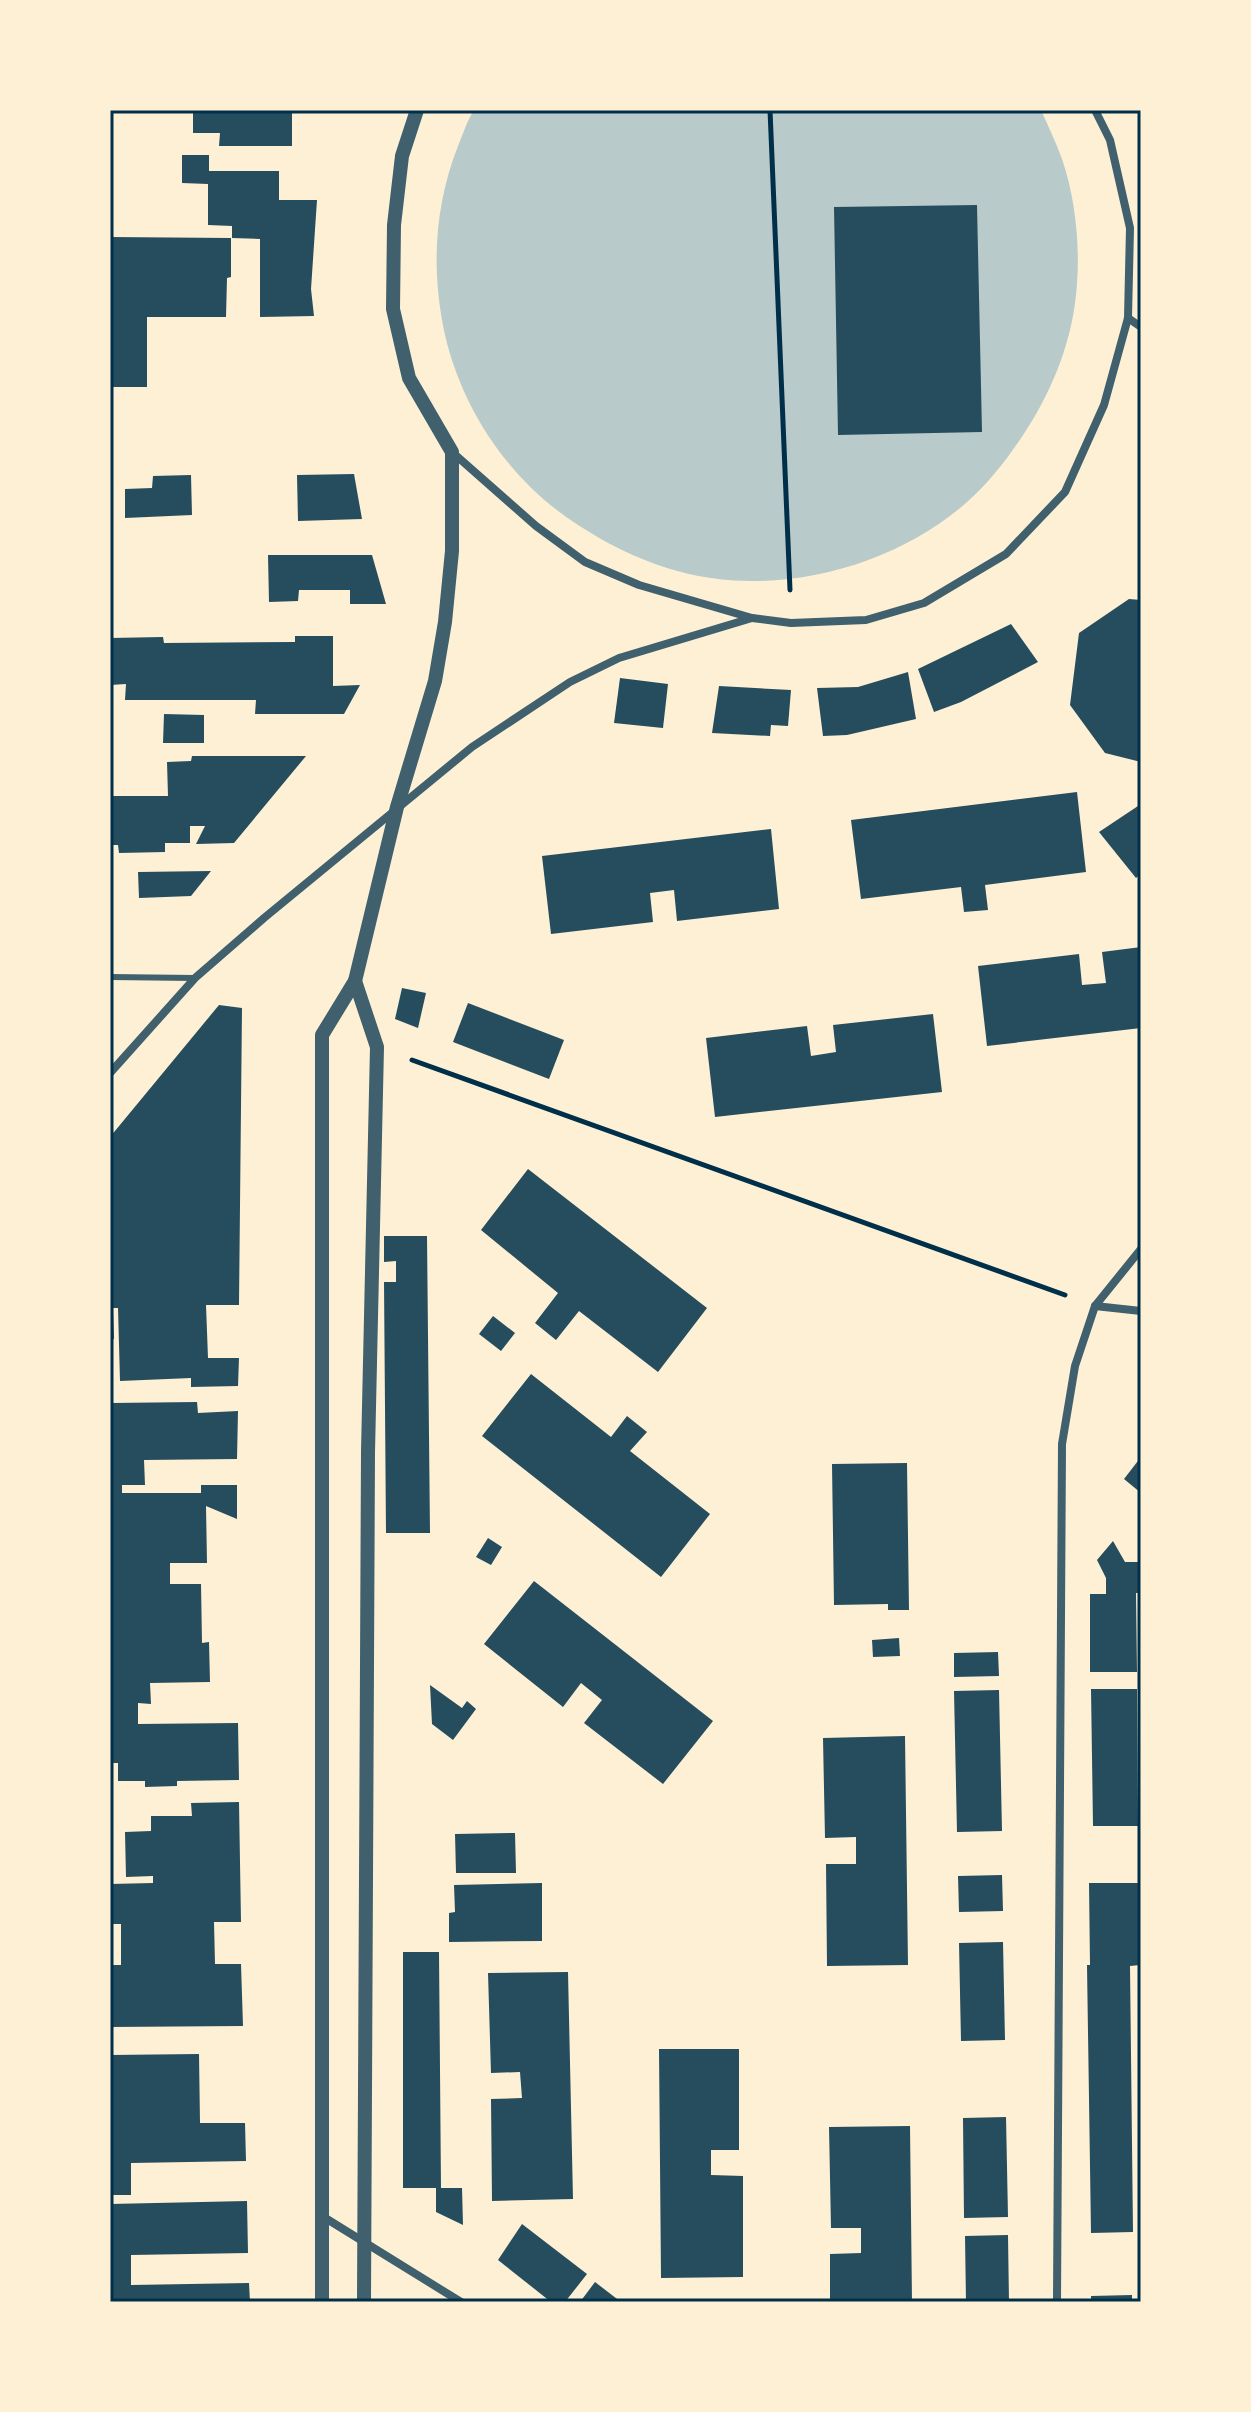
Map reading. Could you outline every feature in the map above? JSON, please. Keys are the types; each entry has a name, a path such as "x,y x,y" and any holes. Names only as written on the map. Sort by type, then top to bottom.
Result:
{"street":[{"path":"417,110 402,156 394,225 393,309 409,378 452,452 536,526 585,562 639,585 752,618 791,623 866,620 924,603 1006,554 1065,492 1104,405 1128,318 1130,228 1110,140 1095,110"},
{"path":"1128,318 1141,327"},
{"path":"322,2302 322,1035 355,981 397,807 435,681 452,551 452,452"},
{"path":"110,1073 195,978 472,747 570,682 619,658 752,618"},
{"path":"355,981 377,1047 368,1452 364,2302"},
{"path":"1057,2302 1062,1444 1075,1366 1095,1306 1141,1249"},
{"path":"1095,1306 1141,1311"},
{"path":"321,2216 461,2302"}],"lane":[{"path":"110,977 195,978"}],"path":[{"path":"770,110 791,623"},
{"path":"377,1047 1095,1306"}],"shaded area":[{"path":"474,110 1041,110 1066,174 1076,220 1078,252 1072,322 1061,361 1045,398 1005,460 966,503 935,527 863,562 824,573 745,581 705,577 667,568 621,550 554,508 511,466 477,418 453,364 441,311 437,239 450,169"}],"building":[{"path":"193,110 292,110 292,146 219,146 220,133 193,133"},
{"path":"182,155 209,155 209,171 279,171 279,200 317,200 311,289 314,316 260,317 260,239 232,238 232,226 208,225 208,184 182,183"},
{"path":"977,205 982,432 838,435 834,207"},
{"path":"110,237 231,238 231,277 227,278 226,317 147,317 147,387 110,387"},
{"path":"354,474 362,519 298,521 297,475"},
{"path":"191,475 192,515 125,518 125,489 152,488 153,476"},
{"path":"268,555 372,555 386,604 350,604 350,590 299,590 298,601 269,602"},
{"path":"1129,599 1141,600 1141,762 1105,753 1070,705 1079,633"},
{"path":"1011,624 1038,662 961,702 934,712 918,669"},
{"path":"295,636 333,636 333,686 360,685 344,714 255,714 256,700 125,700 126,684 110,685 110,638 163,637 164,643 295,642"},
{"path":"908,672 916,719 847,735 823,736 817,688 858,687"},
{"path":"620,678 668,684 663,728 614,723"},
{"path":"719,686 791,690 788,726 771,725 770,736 712,733"},
{"path":"164,714 204,715 204,743 163,743"},
{"path":"192,756 306,756 234,843 196,844 205,826 190,826 190,843 165,843 165,852 119,853 118,845 110,845 110,796 168,796 167,762 191,761"},
{"path":"1077,792 1086,872 985,885 988,910 964,912 961,887 861,899 851,820"},
{"path":"1141,804 1141,874 1136,878 1099,832"},
{"path":"771,829 779,909 677,921 674,890 650,893 653,922 551,934 542,856"},
{"path":"211,871 191,896 139,898 138,872"},
{"path":"1141,947 1141,1028 987,1046 978,966 1079,954 1082,985 1106,983 1102,952"},
{"path":"402,988 426,993 418,1028 395,1019"},
{"path":"468,1003 564,1040 549,1079 453,1042"},
{"path":"219,1005 242,1008 239,1305 206,1305 208,1358 239,1358 238,1386 191,1387 191,1378 120,1381 118,1308 110,1308 110,1137"},
{"path":"933,1014 942,1092 715,1117 706,1038 807,1026 811,1056 836,1052 833,1025"},
{"path":"528,1169 707,1308 658,1372 579,1311 556,1340 535,1323 558,1293 481,1230"},
{"path":"384,1236 427,1236 430,1533 386,1533 384,1282 396,1282 396,1261 384,1262"},
{"path":"113,1308 114,1339 110,1340 110,1309"},
{"path":"493,1316 515,1333 501,1351 479,1334"},
{"path":"531,1374 611,1437 627,1416 647,1432 630,1451 710,1514 661,1577 482,1436"},
{"path":"197,1402 198,1413 238,1411 237,1459 144,1460 145,1485 122,1485 122,1493 201,1493 201,1485 237,1485 237,1519 206,1506 207,1563 170,1563 170,1584 201,1584 202,1643 209,1642 210,1682 150,1683 151,1704 138,1703 138,1724 238,1723 239,1780 177,1781 177,1786 145,1787 145,1781 118,1781 118,1763 110,1763 110,1403"},
{"path":"1141,1457 1141,1493 1124,1479"},
{"path":"907,1463 909,1610 888,1610 888,1604 834,1605 832,1464"},
{"path":"488,1538 502,1547 491,1565 476,1557"},
{"path":"1113,1541 1125,1562 1141,1562 1141,1593 1136,1593 1137,1672 1090,1672 1090,1594 1106,1594 1106,1578 1097,1560"},
{"path":"534,1581 713,1721 663,1784 584,1723 602,1700 581,1683 563,1707 484,1644"},
{"path":"899,1638 900,1656 873,1657 872,1640"},
{"path":"998,1652 999,1676 954,1677 954,1653"},
{"path":"430,1685 462,1708 467,1701 476,1709 453,1740 432,1724"},
{"path":"1091,1689 1137,1689 1138,1826 1093,1826"},
{"path":"999,1690 1002,1831 957,1832 954,1691"},
{"path":"905,1736 908,1965 827,1966 826,1864 856,1864 856,1837 825,1838 823,1738"},
{"path":"239,1802 241,1922 214,1922 215,1964 241,1964 243,2026 110,2027 110,1965 121,1965 121,1924 110,1924 110,1884 153,1883 153,1876 126,1877 125,1832 151,1831 151,1816 192,1816 191,1803"},
{"path":"515,1833 516,1873 456,1873 455,1834"},
{"path":"1002,1875 1003,1911 959,1912 958,1876"},
{"path":"542,1883 542,1941 449,1942 449,1913 455,1912 454,1885"},
{"path":"1089,1883 1139,1883 1140,1965 1130,1966 1133,2232 1091,2233 1087,1965 1090,1965"},
{"path":"1003,1942 1005,2040 961,2041 959,1943"},
{"path":"403,1952 439,1952 441,2188 462,2188 463,2225 436,2212 436,2188 403,2188"},
{"path":"568,1972 573,2199 492,2201 491,2099 522,2098 520,2072 491,2073 488,1973"},
{"path":"659,2049 739,2049 739,2150 711,2150 711,2175 743,2176 743,2277 661,2278"},
{"path":"199,2054 200,2123 245,2123 246,2161 131,2163 131,2195 110,2195 110,2055"},
{"path":"1006,2117 1008,2217 964,2218 963,2118"},
{"path":"910,2126 912,2302 830,2302 830,2254 861,2253 861,2228 831,2228 829,2127"},
{"path":"247,2201 248,2253 131,2255 131,2285 249,2283 250,2302 110,2302 110,2204"},
{"path":"522,2224 587,2274 565,2302 551,2302 498,2260"},
{"path":"1008,2235 1009,2302 966,2302 965,2236"},
{"path":"595,2282 621,2302 580,2302"},
{"path":"1132,2295 1132,2302 1091,2302 1091,2296"}]}
